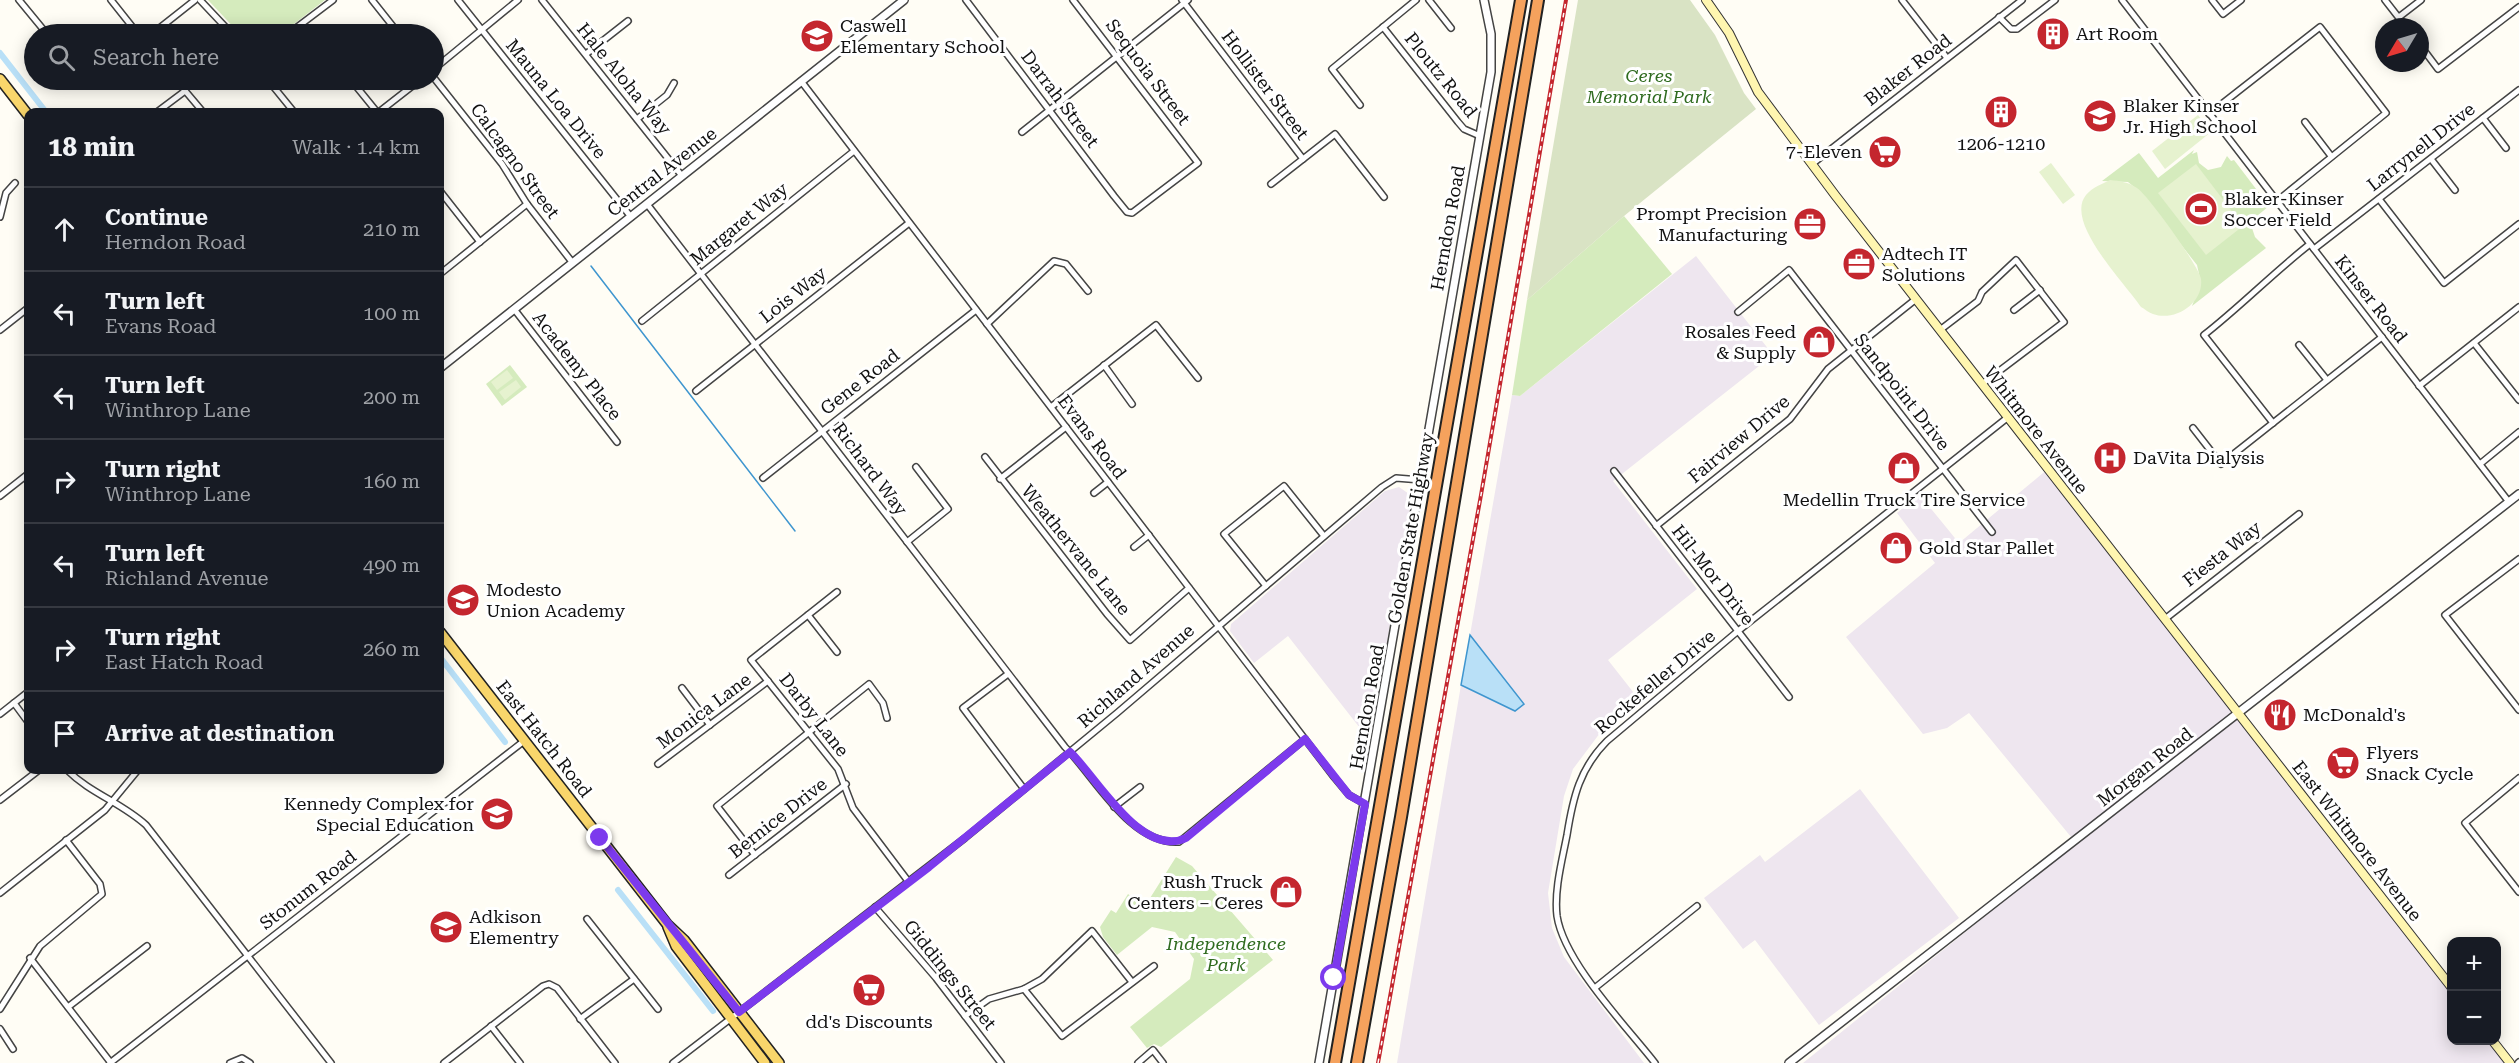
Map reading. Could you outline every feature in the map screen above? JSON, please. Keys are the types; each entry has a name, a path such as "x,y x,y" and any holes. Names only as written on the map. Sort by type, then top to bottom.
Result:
{"highway":[{"path":"1507,74 1513,0"},
{"name":"Golden State Highway","path":"1335,1063 1521,0"},
{"name":"Golden State Highway","path":"1357,1063 1403,805 1538,0"}],"main road":[{"path":"1706,0 1729,33 1758,92 1812,164"},
{"path":"0,79 24,110"},
{"name":"Whitmore Avenue","path":"1812,164 2238,713"},
{"name":"East Hatch Road","path":"444,637 667,924 676,946 778,1063"},
{"name":"East Whitmore Avenue","path":"2238,713 2447,983"},
{"name":"East Hatch Road","path":"736,1016 765,1063"},
{"path":"2495,1045 2510,1063"}],"street":[{"path":"19,0 39,24"},
{"path":"111,0 130,24"},
{"path":"165,24 195,0"},
{"path":"200,0 223,24"},
{"path":"301,24 333,0"},
{"path":"372,0 391,24"},
{"name":"Mauna Loa Drive","path":"458,0 631,217"},
{"path":"444,61 518,0"},
{"name":"Hale Aloha Way","path":"542,0 682,176"},
{"name":"Central Avenue","path":"444,365 904,0"},
{"name":"Darrah Street","path":"966,0 1114,196 1127,212 1132,213"},
{"name":"Sequoia Street","path":"1073,0 1198,163 1132,213"},
{"path":"1360,105 1332,69 1416,0"},
{"path":"1429,0 1451,28"},
{"name":"Herndon Road","path":"1319,1063 1491,72 1491,34 1484,0"},
{"path":"1902,0 1947,58"},
{"name":"Blaker Road","path":"1812,164 2022,0"},
{"path":"1999,17 2011,29 2017,29 2055,0"},
{"name":"Kinser Road","path":"2122,0 2509,502"},
{"path":"2212,0 2223,14 2241,0"},
{"path":"2385,0 2398,17 2421,0"},
{"path":"1022,132 1185,1"},
{"name":"Hollister Street","path":"1185,1 1303,159"},
{"path":"2429,57 2438,69 2519,7"},
{"path":"586,54 628,21"},
{"name":"Ploutz Road","path":"1383,27 1464,129 1479,136"},
{"path":"2209,114 2320,27 2386,113 2277,201"},
{"name":"Evans Road","path":"801,81 1305,739 1349,795 1365,804"},
{"path":"637,119 667,95 674,83"},
{"path":"276,90 291,108"},
{"path":"359,90 375,108"},
{"path":"383,108 407,90"},
{"name":"Calcagno Street","path":"443,90 502,164 527,204 572,262"},
{"name":"Larrynell Drive","path":"2273,423 2204,335 2247,301 2266,279 2379,199 2519,90"},
{"path":"163,108 185,91 199,108"},
{"path":"2483,118 2506,148"},
{"path":"2305,122 2331,156"},
{"path":"1271,184 1335,134 1384,197"},
{"name":"Margaret Way","path":"642,321 854,151"},
{"path":"2431,159 2455,190"},
{"path":"0,217 6,193 15,183"},
{"path":"444,196 480,242"},
{"path":"2379,199 2444,283 2519,224"},
{"path":"444,271 527,204"},
{"name":"Richard Way","path":"647,204 1008,674 1114,807 1156,838 1179,842 1305,739"},
{"name":"Lois Way","path":"696,391 909,223"},
{"path":"1940,330 1978,301 1982,292 2016,260 2040,290 2064,322 1982,384"},
{"path":"987,324 1054,261 1066,264 1088,291"},
{"name":"Sandpoint Drive","path":"1738,312 1789,270 1992,532"},
{"path":"2014,310 2040,290"},
{"name":"Fairview Drive","path":"1656,526 1790,419 1822,377 1916,299"},
{"path":"2419,386 2519,307"},
{"name":"Academy Place","path":"514,309 617,442"},
{"name":"Gene Road","path":"763,478 976,310"},
{"path":"0,330 24,311"},
{"path":"1051,407 1156,326 1198,378"},
{"path":"2193,428 2221,464 2382,337"},
{"path":"2474,343 2519,400"},
{"path":"2299,345 2327,380"},
{"path":"1104,365 1132,404"},
{"name":"Rockefeller Drive","path":"1655,1063 1567,947 1560,928 1557,906 1573,800 1579,780 1592,757 1607,741 1738,631 2007,418"},
{"path":"1000,479 1066,427"},
{"path":"2480,464 2519,432"},
{"name":"Weathervane Lane","path":"985,457 1000,479 1130,639 1189,588"},
{"path":"907,542 948,509 916,467"},
{"name":"Hil-Mor Drive","path":"1614,471 1789,697"},
{"path":"0,496 24,477"},
{"name":"Richland Avenue","path":"673,1063 929,867 1070,752 1392,480 1401,478 1421,480"},
{"path":"1094,493 1108,482"},
{"path":"1266,586 1224,534 1284,486 1324,536"},
{"name":"Morgan Road","path":"1789,1063 1974,922 2519,494"},
{"name":"Fiesta Way","path":"2164,619 2299,514"},
{"path":"1134,547 1149,535"},
{"path":"2519,559 2445,615 2519,710"},
{"path":"837,592 808,615 837,652"},
{"name":"Darby Lane","path":"808,615 751,660 838,769 846,784 853,808 908,881"},
{"path":"1008,674 963,708 1024,789"},
{"name":"Monica Lane","path":"658,764 768,681"},
{"path":"755,855 717,806 870,684 883,704 887,718"},
{"path":"682,688 710,725"},
{"path":"0,714 24,695"},
{"path":"14,703 24,717"},
{"name":"Stonum Road","path":"111,1063 524,741"},
{"path":"0,800 34,774"},
{"path":"72,774 89,788 146,825 331,1063"},
{"path":"0,893 113,802 135,774"},
{"path":"2519,778 2465,823 2519,892"},
{"name":"Bernice Drive","path":"729,875 846,784"},
{"path":"1114,807 1140,787"},
{"path":"0,1009 30,958 48,938 102,894 100,884 66,840"},
{"path":"1596,987 1697,906"},
{"name":"Giddings Street","path":"875,907 1001,1063"},
{"path":"587,918 658,1009"},
{"path":"965,1016 996,995 1024,988 1050,973 1092,931 1132,982"},
{"path":"68,1007 147,946"},
{"path":"30,958 111,1063"},
{"path":"1024,988 1062,1036 1154,966"},
{"path":"580,1019 634,979"},
{"path":"444,1063 549,984 557,988 615,1063"},
{"path":"491,1026 520,1063"},
{"path":"0,1029 14,1049"},
{"path":"1138,1063 1153,1050 1163,1063"},
{"path":"230,1063 242,1058 250,1063"}],"shaded area":[{"path":"1696,256 1773,355 1613,481 1697,589 1608,660 1641,702 1600,733 1573,769 1564,796 1548,893 1552,928 1564,957 1644,1063 1397,1063 1461,685 1515,711 1524,704 1470,635 1512,395 1520,396"},
{"path":"2049,468 2447,983 2447,1045 2494,1045 2508,1063 1803,1063 2076,843 1969,713 1947,728 1923,734 1846,637 1935,563 1897,513 1919,494 1959,543"},
{"path":"1399,487 1412,496 1370,741 1288,636 1254,663 1230,631 1231,624 1385,491"},
{"path":"1860,789 1959,918 1819,1025 1755,940 1743,949 1704,898 1760,855 1765,862"}],"green space":[{"path":"208,0 325,0 294,24 231,24"},
{"name":"Ceres Memorial Park","path":"1578,0 1690,0 1715,35 1744,93 1756,109 1624,216 1527,300"},
{"path":"2198,115 2211,132 2165,169 2152,151"},
{"path":"2194,150 2192,154 2197,152 2199,163 2208,170 2221,167 2227,156 2231,161 2234,160 2269,206 2257,216 2252,228 2255,237 2266,248 2192,306 2201,283 2197,265 2139,191 2128,182 2102,181 2139,153 2158,178"},
{"path":"2051,163 2075,195 2063,204 2039,172"},
{"name":"Blaker-Kinser Soccer Field","path":"2196,164 2243,226 2206,255 2158,193"},
{"path":"2110,180 2130,184 2143,193 2192,260 2201,279 2201,288 2193,303 2179,313 2162,316 2141,307 2099,252 2090,236 2083,221 2081,207 2089,192"},
{"path":"1624,216 1672,274 1520,396 1512,395 1527,300"},
{"path":"510,365 527,387 502,406 486,384"},
{"path":"507,370 513,378 497,390 491,382"},
{"path":"516,380 521,387 505,400 499,392"},
{"name":"Independence Park","path":"1176,857 1192,866 1273,960 1161,1047 1154,1044 1147,1048 1130,1027 1190,979 1194,959 1175,932 1152,927 1117,955 1103,937 1100,927 1111,910 1116,913 1128,894 1145,906"}],"water":[{"path":"1470,635 1524,704 1515,711 1461,685"}],"waterway":[{"path":"0,53 24,84"},
{"path":"29,90 43,108"},
{"path":"591,266 795,531"},
{"path":"444,662 505,742"},
{"path":"618,890 713,1011"}],"railway":[{"path":"1378,1063 1481,495 1566,0"}],"place":[{"name":"Art Room","path":"2053,34"},
{"name":"Caswell Elementary School","path":"817,36"},
{"name":"1206-1210","path":"2001,112"},
{"name":"Blaker Kinser Jr. High School","path":"2100,116"},
{"name":"7-Eleven","path":"1885,152"},
{"name":"Blaker-Kinser Soccer Field","path":"2201,209"},
{"name":"Prompt Precision Manufacturing","path":"1810,224"},
{"name":"Adtech IT Solutions","path":"1859,264"},
{"name":"Rosales Feed & Supply","path":"1819,342"},
{"name":"DaVita Dialysis","path":"2110,458"},
{"name":"Medellin Truck Tire Service","path":"1904,468"},
{"name":"Gold Star Pallet","path":"1896,548"},
{"name":"Modesto Union Academy","path":"463,600"},
{"name":"McDonald's","path":"2280,715"},
{"name":"Flyers Snack Cycle","path":"2343,763"},
{"name":"Kennedy Complex for Special Education","path":"497,814"},
{"name":"Rush Truck Centers – Ceres","path":"1286,892"},
{"name":"Adkison Elementry","path":"446,927"},
{"name":"dd's Discounts","path":"869,990"}],"route":[{"path":"600,838 667,924 684,940 739,1012 929,867 1070,752 1117,811 1162,841 1179,842 1305,739 1349,795 1365,804 1334,978"}]}
